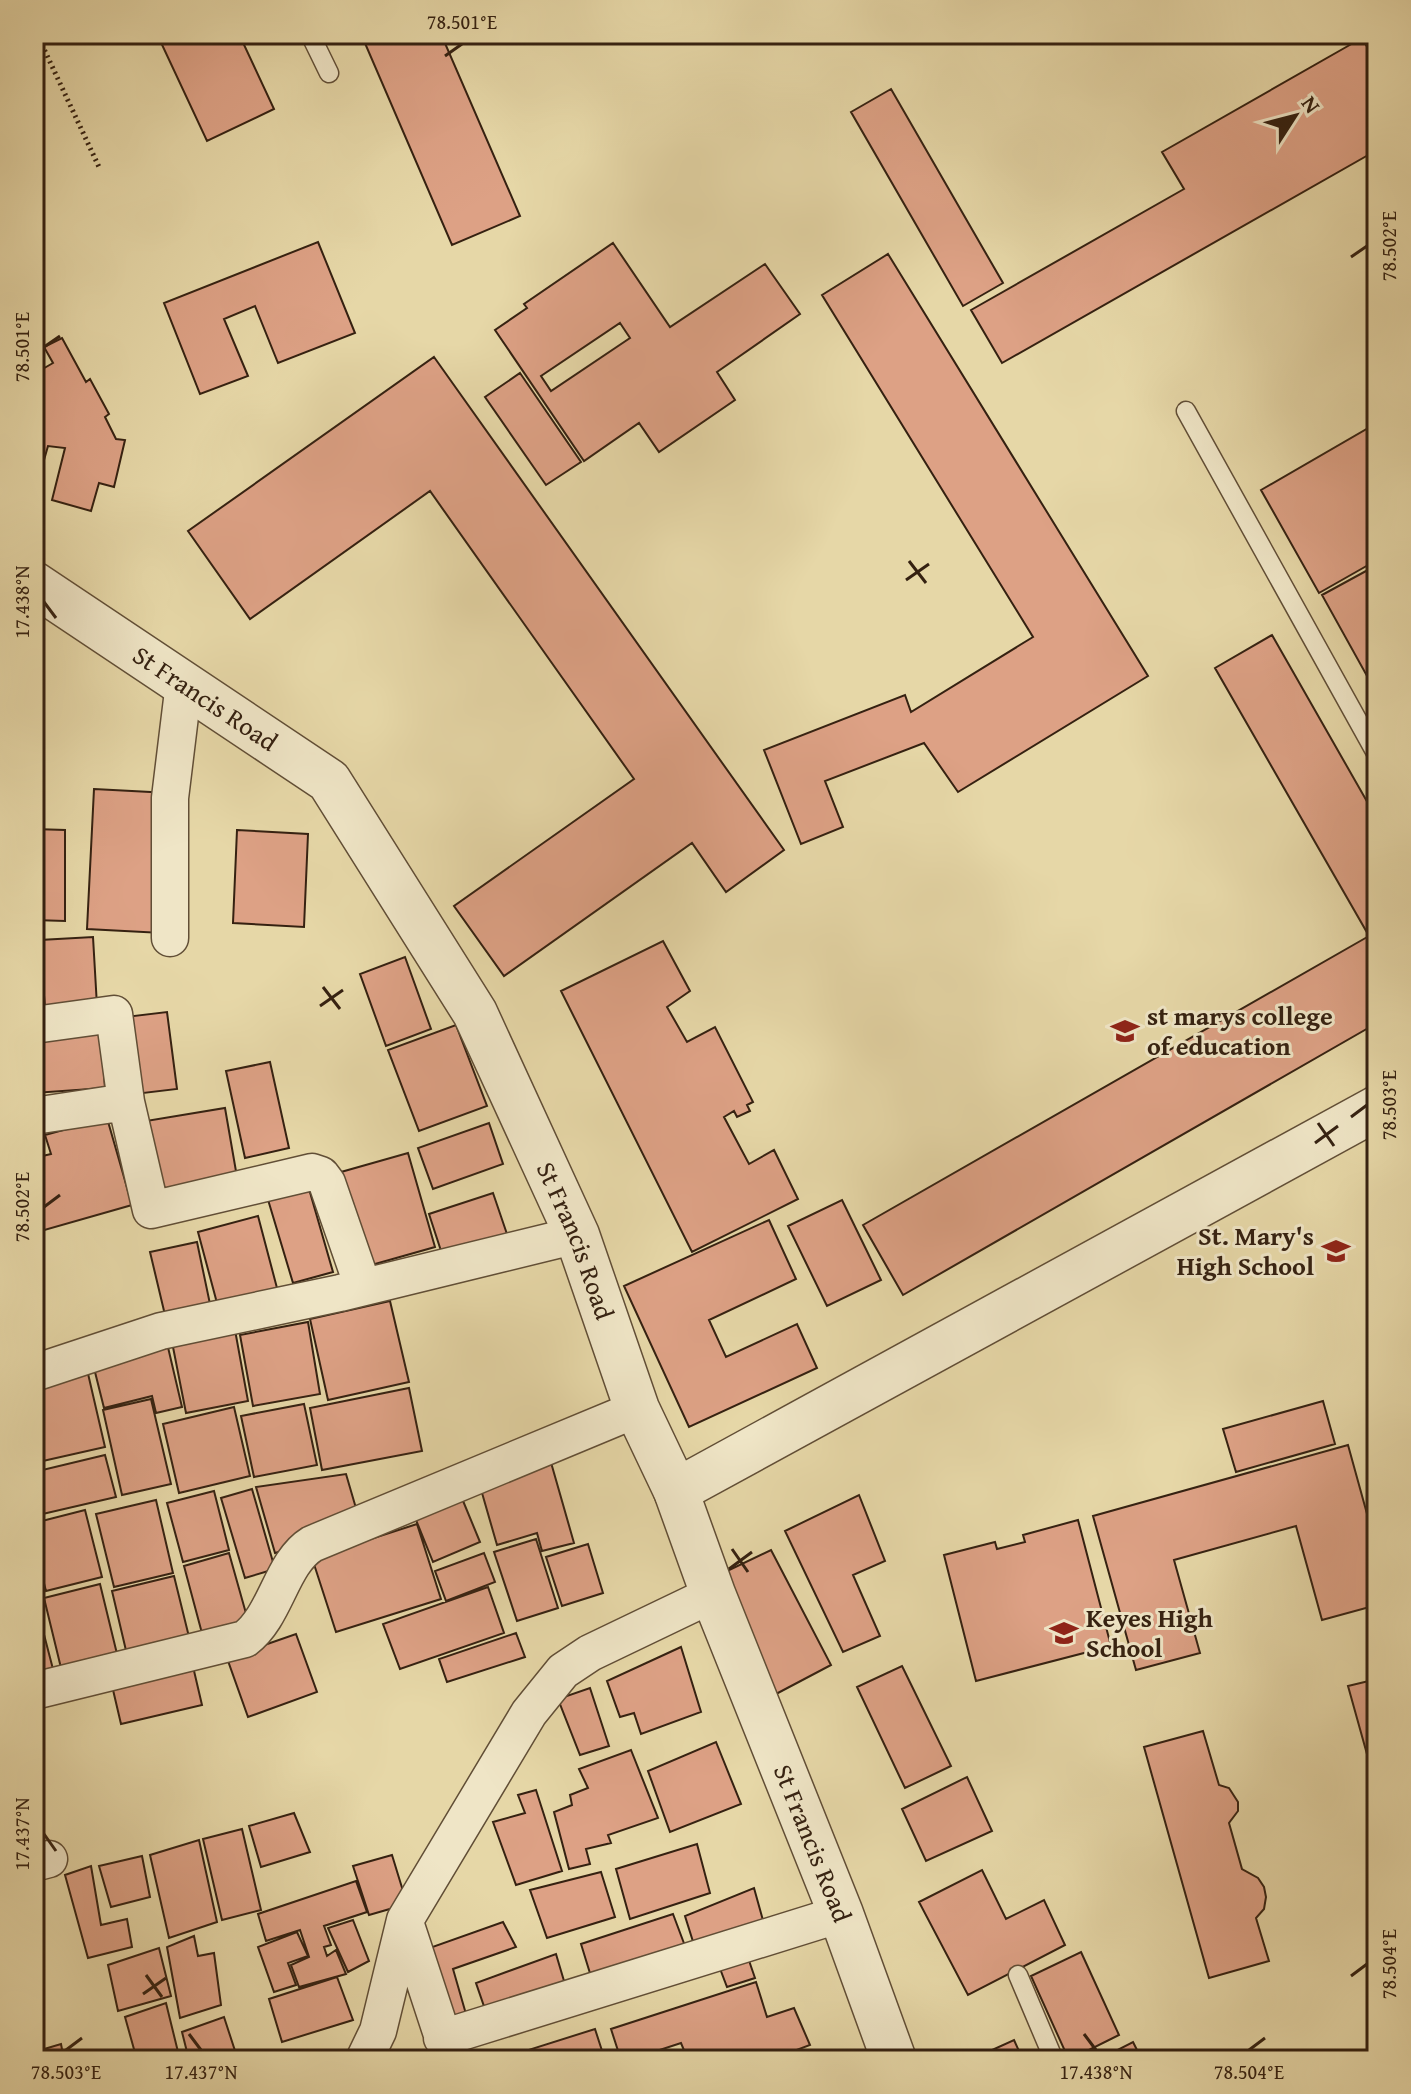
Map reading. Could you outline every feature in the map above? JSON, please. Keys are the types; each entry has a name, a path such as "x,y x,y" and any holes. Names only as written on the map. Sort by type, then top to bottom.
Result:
{"street":[{"name":"St Francis Road","path":"34,584 329,781 475,1013 577,1235 637,1409 676,1491 713,1594 841,1914 894,2060"},
{"path":"170,938 170,798 184,683"},
{"path":"34,1025 114,1014 126,1102 151,1210 312,1172 321,1175 327,1183 363,1287"},
{"path":"34,1116 126,1102"},
{"path":"676,1491 1377,1108"},
{"path":"34,1373 161,1331 363,1287 577,1235"},
{"path":"34,1691 245,1639 259,1627 300,1554 312,1544 637,1409"},
{"path":"364,2060 378,2031 405,1920 529,1713 563,1671 590,1653 713,1594"},
{"path":"405,1920 446,2049 841,1914"}],"lane":[{"path":"310,34 329,73"},
{"path":"1186,411 1377,755"},
{"path":"1018,1975 1054,2060"}],"path":[{"path":"37,34 99,167"}],"building":[{"path":"157,34 239,34 274,109 207,141"},
{"path":"361,34 441,34 520,216 452,245"},
{"path":"1362,38 1377,64 1377,150 1002,363 971,310 1184,189 1162,152"},
{"path":"891,89 1003,283 963,306 851,112"},
{"path":"318,242 355,333 278,363 255,306 224,319 248,376 200,394 164,303"},
{"path":"613,243 670,327 765,264 800,314 717,372 735,400 659,452 639,423 584,461 495,330 527,308 524,304","holes":["620,323 630,338 551,391 541,376"]},
{"path":"888,254 1148,676 958,792 924,743 825,781 843,827 801,844 764,750 905,695 911,712 1033,637 822,295"},
{"path":"62,338 86,382 90,379 109,414 105,417 116,439 125,440 114,487 99,483 91,511 52,500 65,448 48,446 34,495 34,374 53,363 44,347"},
{"path":"434,357 784,850 726,892 692,843 504,976 454,906 634,779 430,491 250,619 188,531"},
{"path":"520,373 581,462 546,485 485,397"},
{"path":"1377,423 1377,560 1319,593 1261,490"},
{"path":"1377,565 1377,694 1322,595"},
{"path":"1272,635 1377,819 1377,1023 903,1295 863,1225 1369,936 1215,668"},
{"path":"94,789 169,793 162,933 87,929"},
{"path":"34,829 65,830 65,921 34,920"},
{"path":"237,830 308,834 304,927 233,923"},
{"path":"93,937 97,1006 45,1009 40,940"},
{"path":"663,941 690,991 667,1007 687,1042 715,1027 753,1102 747,1105 750,1111 737,1117 734,1111 724,1117 749,1164 774,1150 798,1199 692,1252 561,991"},
{"path":"405,957 431,1029 386,1046 360,974"},
{"path":"167,1012 177,1089 135,1094 125,1017"},
{"path":"456,1025 487,1106 419,1131 388,1050"},
{"path":"101,1030 105,1088 34,1093 34,1035"},
{"path":"270,1062 289,1148 245,1158 226,1071"},
{"path":"225,1108 237,1177 158,1191 146,1121"},
{"path":"107,1118 132,1205 34,1233 34,1158 51,1154 45,1135"},
{"path":"489,1123 503,1164 433,1189 418,1148"},
{"path":"408,1153 435,1247 368,1266 341,1172"},
{"path":"307,1182 333,1272 293,1283 266,1193"},
{"path":"493,1193 508,1237 443,1257 429,1214"},
{"path":"842,1200 881,1280 827,1306 788,1226"},
{"path":"258,1216 277,1288 217,1303 198,1232"},
{"path":"769,1220 796,1279 709,1320 726,1357 797,1324 817,1368 689,1427 624,1286"},
{"path":"197,1242 210,1304 165,1315 150,1252"},
{"path":"390,1301 409,1382 328,1400 310,1319"},
{"path":"308,1322 320,1394 253,1406 240,1335"},
{"path":"235,1330 248,1401 186,1413 172,1342"},
{"path":"167,1343 182,1407 156,1413 152,1396 104,1408 92,1360"},
{"path":"86,1365 105,1447 34,1463 34,1378"},
{"path":"409,1388 422,1451 322,1470 310,1408"},
{"path":"151,1399 171,1484 122,1495 103,1410"},
{"path":"1323,1401 1335,1444 1236,1472 1223,1429"},
{"path":"304,1404 317,1465 254,1477 241,1416"},
{"path":"234,1407 250,1476 179,1493 163,1424"},
{"path":"1348,1445 1377,1550 1377,1605 1322,1620 1296,1526 1174,1560 1200,1653 1136,1670 1093,1516"},
{"path":"105,1455 116,1497 34,1516 34,1472"},
{"path":"550,1459 574,1543 542,1551 537,1533 497,1545 478,1479"},
{"path":"346,1474 358,1515 318,1541 275,1553 256,1487"},
{"path":"252,1489 275,1569 245,1578 221,1498"},
{"path":"214,1491 229,1550 183,1562 167,1503"},
{"path":"859,1495 885,1561 853,1575 880,1636 843,1652 785,1531"},
{"path":"461,1496 480,1542 433,1562 414,1515"},
{"path":"156,1500 173,1573 114,1587 96,1514"},
{"path":"85,1510 102,1577 46,1591 34,1545 34,1523"},
{"path":"1078,1520 1111,1646 976,1681 944,1555 995,1542 997,1549 1025,1542 1023,1535"},
{"path":"417,1524 441,1599 336,1632 312,1558"},
{"path":"536,1539 558,1608 517,1621 494,1552"},
{"path":"588,1544 603,1593 562,1606 546,1557"},
{"path":"771,1550 831,1665 776,1694 727,1571"},
{"path":"229,1553 249,1624 203,1637 184,1566"},
{"path":"484,1553 495,1582 446,1601 435,1571"},
{"path":"174,1576 191,1645 128,1659 112,1591"},
{"path":"100,1584 118,1658 62,1672 44,1598"},
{"path":"488,1587 504,1633 400,1669 383,1624"},
{"path":"34,1596 54,1673 34,1678"},
{"path":"516,1633 525,1657 447,1682 439,1659"},
{"path":"296,1634 317,1692 248,1717 227,1658"},
{"path":"681,1647 701,1712 641,1734 634,1713 620,1717 607,1681"},
{"path":"191,1658 202,1705 121,1724 110,1677"},
{"path":"902,1666 951,1766 905,1788 857,1687"},
{"path":"1377,1679 1377,1790 1348,1686"},
{"path":"590,1688 609,1746 580,1755 558,1699"},
{"path":"1203,1731 1219,1785 1229,1788 1238,1802 1238,1811 1229,1823 1242,1869 1258,1878 1264,1887 1264,1909 1256,1918 1269,1961 1209,1978 1144,1747"},
{"path":"716,1742 741,1804 670,1832 648,1771"},
{"path":"631,1750 658,1818 608,1835 611,1843 586,1849 590,1864 569,1869 554,1812 572,1805 570,1795 588,1788 579,1769"},
{"path":"967,1777 992,1831 926,1861 902,1809"},
{"path":"536,1790 562,1871 516,1885 493,1822 525,1813 518,1795"},
{"path":"294,1813 310,1852 261,1867 249,1826"},
{"path":"242,1829 261,1910 222,1920 203,1839"},
{"path":"199,1840 217,1922 169,1938 150,1855"},
{"path":"697,1844 710,1893 630,1919 616,1869"},
{"path":"392,1855 407,1904 369,1915 353,1866"},
{"path":"142,1856 150,1897 111,1907 99,1866"},
{"path":"91,1866 101,1925 127,1919 132,1947 88,1958 65,1875"},
{"path":"982,1870 1006,1919 1044,1900 1065,1945 968,1995 919,1902"},
{"path":"601,1872 615,1917 547,1938 530,1890"},
{"path":"356,1881 367,1912 324,1926 331,1945 324,1947 327,1956 336,1950 346,1974 299,1987 291,1965 309,1957 300,1930 266,1941 258,1914"},
{"path":"754,1888 764,1924 695,1948 685,1916"},
{"path":"673,1914 688,1954 593,1983 581,1944"},
{"path":"353,1920 369,1961 348,1972 328,1928"},
{"path":"503,1922 516,1947 453,1969 468,2021 444,2026 421,1951"},
{"path":"297,1932 308,1956 288,1963 296,1985 274,1992 258,1947"},
{"path":"194,1936 198,1956 214,1953 221,2005 180,2018 167,1947"},
{"path":"159,1948 171,1996 118,2011 108,1965"},
{"path":"745,1949 755,1978 727,1987 716,1958"},
{"path":"1081,1952 1119,2035 1069,2060 1031,1976"},
{"path":"556,1954 567,1991 487,2015 476,1983"},
{"path":"337,1977 353,2020 282,2042 269,1999"},
{"path":"756,1982 767,2017 794,2008 810,2045 770,2060 688,2060 681,2043 621,2060 611,2029"},
{"path":"166,2003 180,2060 137,2060 125,2017"},
{"path":"224,2017 238,2060 189,2060 182,2032"},
{"path":"595,2029 605,2060 497,2060"},
{"path":"1014,2040 1023,2060 970,2060"},
{"path":"1133,2042 1142,2060 1098,2060"},
{"path":"61,2044 64,2060 35,2060 34,2052"},
{"path":"102,2051 106,2060 70,2060"},
{"path":"287,2051 291,2060 263,2060"}],"place":[{"name":"st marys college of education","path":"1125,1031"},
{"name":"St. Mary's High School","path":"1336,1251"},
{"name":"Keyes High School","path":"1064,1633"}]}
